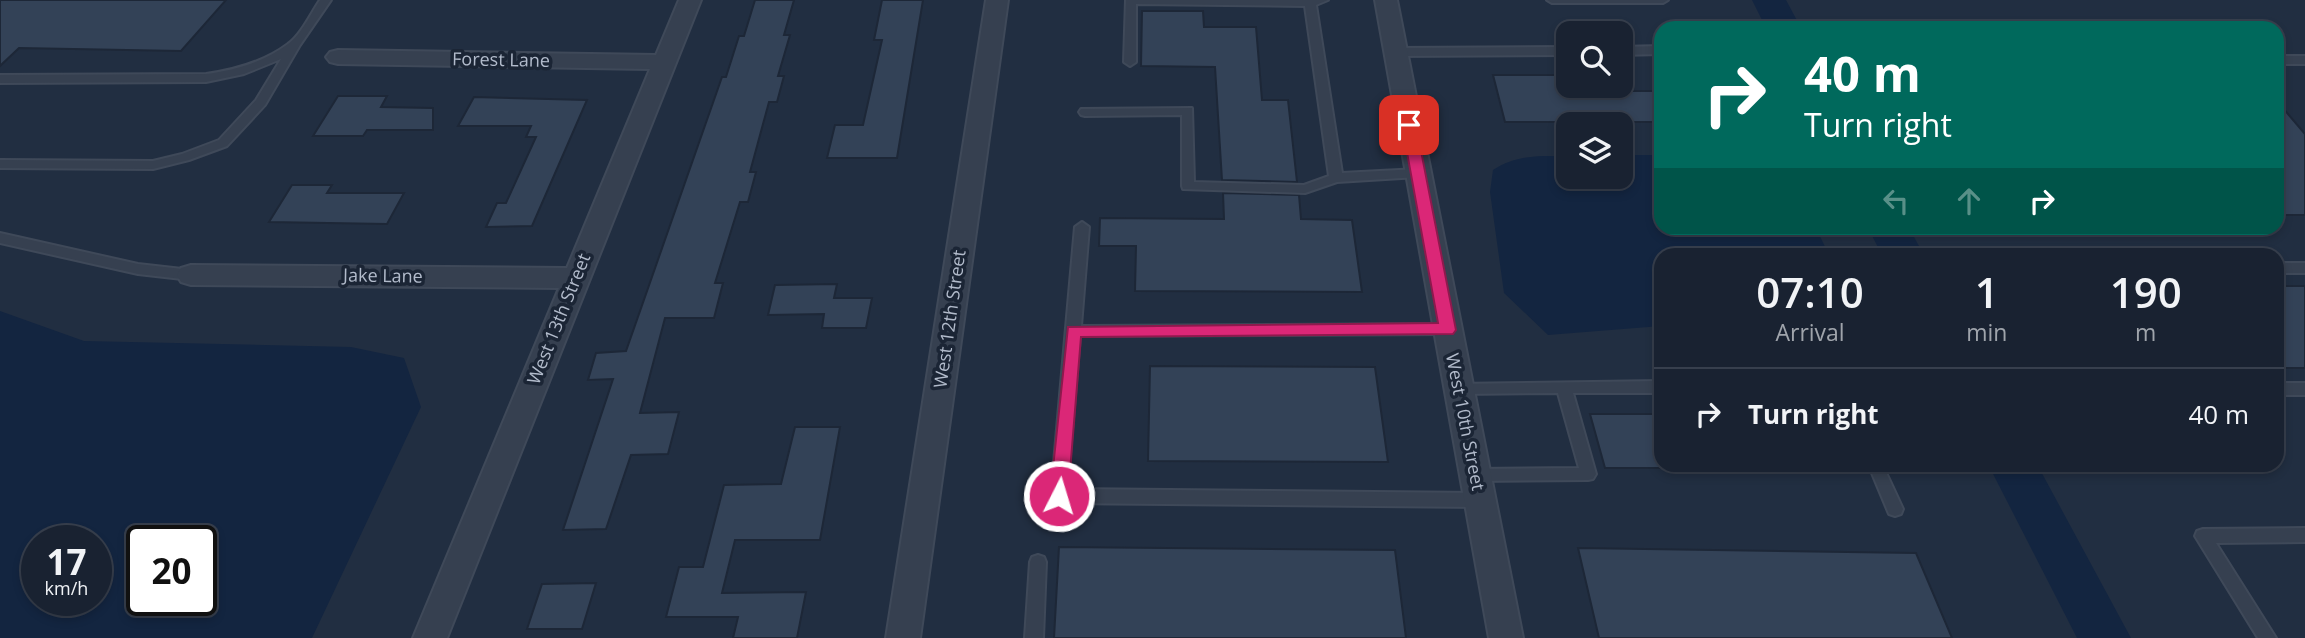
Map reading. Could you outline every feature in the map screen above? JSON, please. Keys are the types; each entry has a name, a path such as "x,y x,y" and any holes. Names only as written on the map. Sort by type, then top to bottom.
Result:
{"street":[{"name":"West 13th Street","path":"430,638 690,0"},
{"name":"West 12th Street","path":"903,638 997,0"},
{"name":"West 10th Street","path":"1386,0 1506,638"},
{"name":"Forest Lane","path":"338,57 664,62"},
{"name":"Jake Lane","path":"191,275 575,278"}],"lane":[{"path":"0,164 153,165 223,143 261,103 295,44 326,0"},
{"path":"1130,62 1131,1 1310,4 1323,0"},
{"path":"1552,0 1663,0"},
{"path":"1310,4 1336,178"},
{"path":"0,79 206,78 239,74 271,61 295,44"},
{"path":"1633,51 1654,50"},
{"path":"1395,52 1556,51"},
{"path":"2284,60 2305,60"},
{"path":"1085,112 1188,111 1188,186 1305,189 1336,178 1418,173"},
{"path":"1082,227 1059,496 1478,487 1588,474 1564,387"},
{"path":"0,238 138,269 191,275"},
{"path":"2284,268 2305,268"},
{"path":"1074,331 1448,330"},
{"path":"1459,388 1654,387"},
{"path":"2284,388 2305,389"},
{"path":"1879,472 1895,509"},
{"path":"2267,638 2203,536 2305,535"},
{"path":"1034,638 1038,562"}],"water":[{"path":"1752,0 1786,0 1797,21 1762,21"},
{"path":"1633,155 1654,155 1654,235 1819,235 1826,248 1654,248 1654,327 1548,335 1504,293 1490,192 1493,170 1511,161 1556,156 1556,189 1633,189"},
{"path":"1872,235 1913,235 1920,248 1878,248"},
{"path":"0,311 84,341 351,347 404,358 421,407 312,638 0,638"},
{"path":"1992,472 2041,472 2131,638 2077,638"}],"building":[{"path":"0,0 226,0 181,51 19,48 0,66"},
{"path":"755,0 794,0 784,35 790,35 778,76 784,76 777,102 769,102 750,172 756,172 748,202 740,202 715,283 723,283 714,318 665,318 640,413 679,412 668,454 631,455 606,529 563,530 613,379 588,380 596,353 626,351 722,77 726,77 739,36 744,36"},
{"path":"882,0 923,0 897,158 827,158 835,125 863,125 882,40 874,40"},
{"path":"1142,11 1203,11 1204,27 1256,27 1262,100 1288,100 1297,182 1222,180 1215,67 1141,66"},
{"path":"1493,75 1556,75 1556,98 1633,98 1633,91 1654,91 1654,122 1633,122 1633,112 1556,112 1556,122 1505,122"},
{"path":"338,96 387,96 381,107 433,108 433,130 367,130 363,136 313,136"},
{"path":"474,97 587,100 532,226 486,227 497,203 506,203 536,137 526,137 531,126 458,126"},
{"path":"2284,109 2305,134 2305,215 2284,215"},
{"path":"292,185 332,185 327,193 404,193 387,224 269,222"},
{"path":"1223,193 1299,195 1301,219 1352,220 1362,292 1135,291 1136,246 1099,246 1100,218 1224,219"},
{"path":"837,284 834,298 872,298 866,328 822,328 824,314 768,315 775,285"},
{"path":"2284,286 2305,286 2305,368 2284,368"},
{"path":"1150,366 1375,367 1388,462 1148,461"},
{"path":"1590,414 1654,414 1654,468 1605,468"},
{"path":"795,427 840,427 820,540 735,540 722,593 806,592 797,638 733,638 738,617 666,617 679,567 703,567 724,485 781,484"},
{"path":"1059,547 1395,550 1406,638 1054,638"},
{"path":"1578,548 1916,553 1952,638 1599,638"},
{"path":"596,583 582,629 527,629 542,584"}],"route":[{"path":"1059,496 1074,331 1448,330 1409,125"}]}
